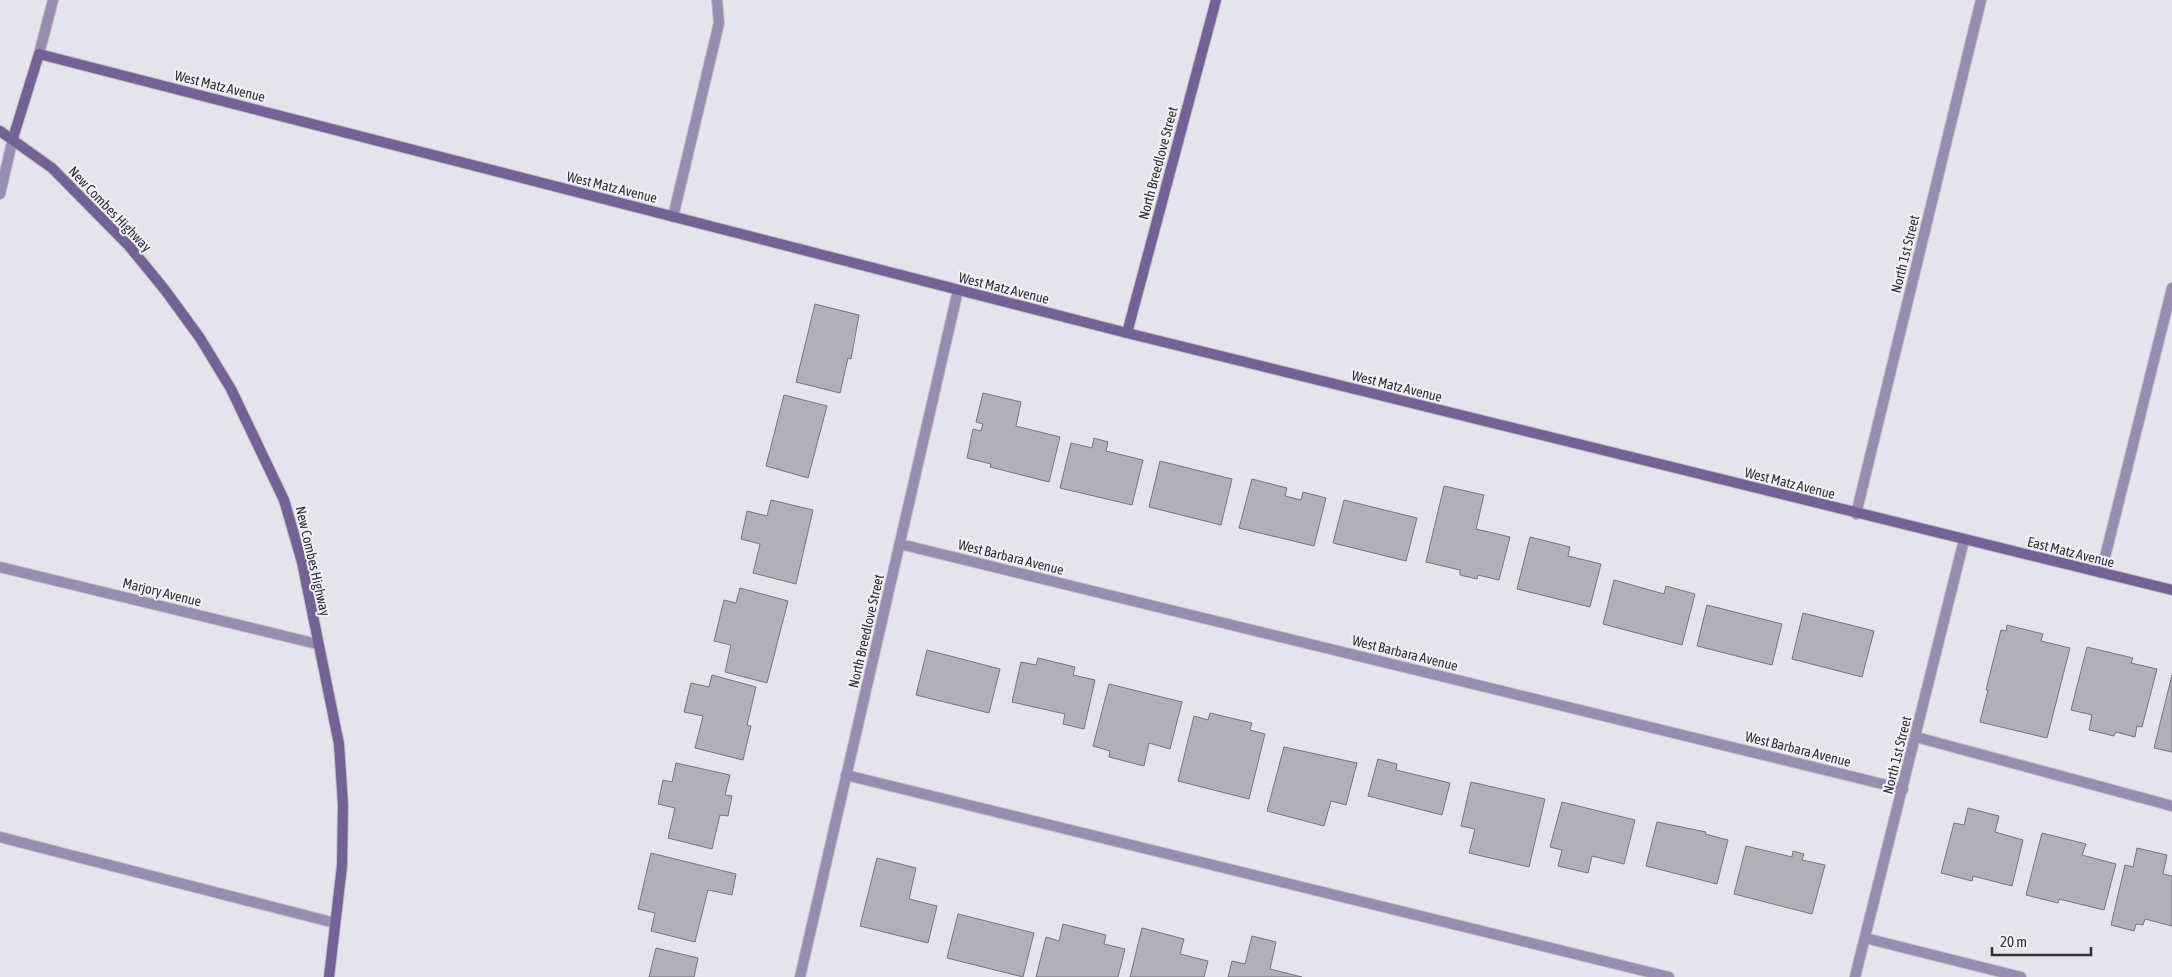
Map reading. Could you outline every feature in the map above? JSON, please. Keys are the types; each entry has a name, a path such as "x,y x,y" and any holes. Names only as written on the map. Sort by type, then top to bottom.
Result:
{"street":[{"path":"0,194 13,138 39,54 53,0"},
{"path":"673,217 719,23 717,0"},
{"name":"North Breedlove Street","path":"1127,333 1216,0"},
{"name":"North 1st Street","path":"1856,514 1981,0"},
{"name":"West Matz Avenue","path":"39,54 1127,333 1964,540"},
{"name":"New Combes Highway","path":"0,131 13,138 52,168 129,246 188,322 231,389 284,500 302,562 317,644 339,744 343,797 342,866 329,977"},
{"path":"2101,573 2172,288"},
{"name":"North Breedlove Street","path":"800,977 958,290"},
{"name":"North 1st Street","path":"1855,977 1964,540"},
{"name":"East Matz Avenue","path":"1964,540 2172,590"},
{"name":"West Barbara Avenue","path":"900,544 1903,789"},
{"name":"Marjory Avenue","path":"0,567 317,644"},
{"path":"1916,737 2172,806"},
{"path":"846,775 1668,977"},
{"path":"0,837 335,923"},
{"path":"1865,938 2021,977"}],"building":[{"path":"815,304 859,315 851,359 848,358 840,393 796,382"},
{"path":"983,393 1021,402 1016,426 1060,437 1049,482 990,467 991,464 967,458 973,429 981,431 983,424 976,422"},
{"path":"784,395 827,406 808,478 766,466"},
{"path":"1094,438 1108,442 1106,451 1143,460 1132,505 1060,488 1071,443 1092,448"},
{"path":"1160,461 1232,479 1221,525 1149,507"},
{"path":"1252,479 1287,488 1285,496 1301,500 1303,492 1326,498 1314,546 1239,528"},
{"path":"1444,486 1484,495 1476,529 1510,537 1499,580 1478,575 1477,579 1460,575 1460,570 1426,562"},
{"path":"771,500 813,510 796,584 753,573 760,544 741,539 747,511 767,516"},
{"path":"1344,500 1417,518 1406,561 1333,543"},
{"path":"1530,537 1570,547 1568,556 1601,564 1590,607 1517,589"},
{"path":"1614,580 1664,594 1666,586 1695,594 1682,645 1603,624"},
{"path":"740,588 788,601 767,683 725,672 731,645 714,641 724,600 736,603"},
{"path":"1707,605 1782,624 1772,665 1697,646"},
{"path":"1803,613 1874,631 1862,677 1792,659"},
{"path":"2007,625 2043,634 2041,641 2070,648 2047,738 1980,722 2001,630 2006,631"},
{"path":"2087,647 2133,658 2131,663 2157,669 2142,727 2137,726 2135,737 2116,732 2114,736 2089,730 2092,715 2071,710"},
{"path":"927,650 1000,669 989,713 916,695"},
{"path":"1038,658 1075,667 1073,675 1095,680 1084,729 1063,724 1065,714 1012,702 1021,662 1036,665"},
{"path":"712,675 756,687 747,725 751,726 743,760 695,748 703,716 684,712 691,683 709,687"},
{"path":"2172,675 2172,752 2154,748"},
{"path":"1109,684 1182,702 1170,749 1149,743 1144,766 1109,757 1110,751 1093,746"},
{"path":"1210,713 1252,723 1250,730 1265,734 1249,799 1178,781 1194,716 1208,720"},
{"path":"1284,747 1357,763 1346,805 1331,801 1324,826 1267,811"},
{"path":"1378,759 1397,764 1396,770 1450,783 1442,815 1368,796"},
{"path":"676,763 730,775 725,795 732,796 728,816 720,815 712,849 668,838 675,808 658,804 663,780 672,782"},
{"path":"1471,782 1545,799 1529,867 1469,853 1475,829 1461,826"},
{"path":"1562,802 1635,820 1624,864 1592,856 1588,873 1558,866 1562,850 1550,847"},
{"path":"1968,808 1999,816 1995,832 2023,840 2012,886 1973,876 1972,881 1941,873 1954,823 1964,825"},
{"path":"1657,822 1706,832 1705,834 1728,840 1717,884 1646,866"},
{"path":"2042,833 2086,844 2082,855 2116,864 2104,910 2059,899 2058,903 2026,895"},
{"path":"1746,846 1792,857 1793,851 1804,854 1802,860 1825,865 1812,914 1734,894"},
{"path":"2137,848 2167,855 2163,874 2172,876 2172,926 2145,919 2143,925 2136,924 2134,931 2111,925 2125,865 2133,867"},
{"path":"651,853 736,874 732,895 708,890 695,942 651,931 655,913 638,909"},
{"path":"877,858 916,868 909,899 937,906 928,943 860,926"},
{"path":"958,914 1034,933 1023,977 947,958"},
{"path":"1063,924 1106,935 1104,944 1125,949 1118,977 1036,977 1046,937 1059,941"},
{"path":"1142,928 1184,939 1180,954 1208,961 1204,977 1130,977"},
{"path":"1252,936 1276,942 1270,969 1302,977 1228,977 1232,961 1245,964"},
{"path":"656,948 698,958 694,977 649,977"}]}
